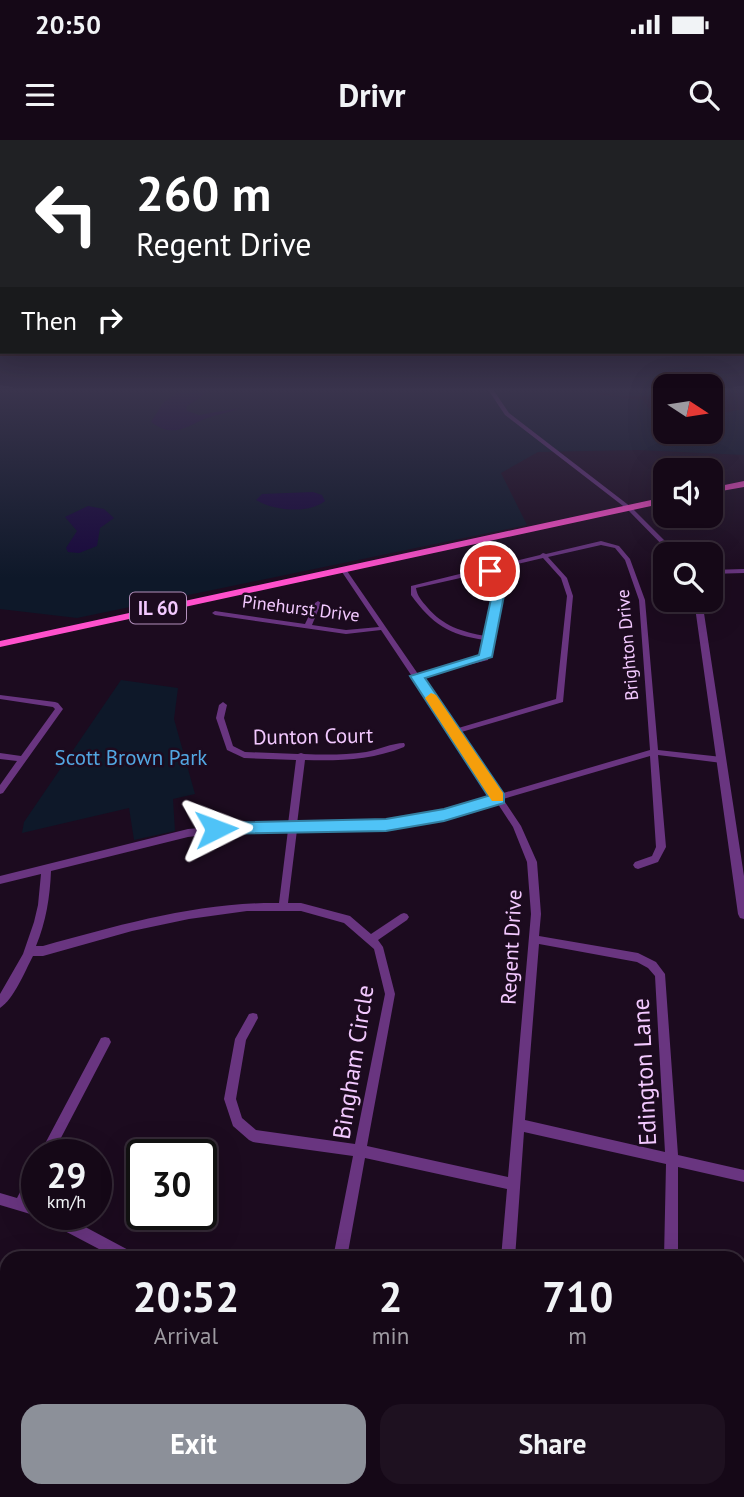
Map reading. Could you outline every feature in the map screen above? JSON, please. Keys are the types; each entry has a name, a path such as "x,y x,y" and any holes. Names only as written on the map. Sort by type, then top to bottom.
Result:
{"main road":[{"path":"723,488 744,484"},
{"name":"IL 60","path":"0,645 653,503"}],"street":[{"path":"555,451 629,508 663,542"},
{"name":"Brighton Drive","path":"543,555 613,542 628,560 641,594 660,847 655,859 638,865"},
{"path":"454,732 560,700 570,596 564,578 543,555 419,583 412,591 441,626 458,633 489,638"},
{"path":"417,676 482,660 487,655 500,585 487,568"},
{"name":"Regent Drive","path":"342,569 499,799 523,838 532,862 537,895 509,1251"},
{"path":"723,572 743,572"},
{"path":"308,626 318,603"},
{"path":"700,612 744,914"},
{"name":"Pinehurst Drive","path":"215,613 360,632 384,628"},
{"path":"0,697 58,706 59,711 0,791"},
{"name":"Dunton Court","path":"223,705 221,726 234,752 243,755 380,753 401,745"},
{"path":"0,880 188,833 246,827 292,828 402,823 499,799 654,752 722,760"},
{"path":"0,756 23,759"},
{"path":"283,906 301,756"},
{"path":"0,1003 30,951 45,904 46,868"},
{"name":"Bingham Circle","path":"30,951 43,951 189,915 283,906 336,912 352,920 373,938 387,967 390,994 341,1251"},
{"path":"373,938 404,916"},
{"name":"Edington Lane","path":"534,939 638,958 652,965 660,975 672,1159 671,1251"},
{"path":"253,1018 241,1040 230,1098 237,1122 253,1136 361,1151 514,1184"},
{"path":"53,1139 105,1042"},
{"path":"519,1125 744,1176"},
{"path":"0,1199 20,1204"},
{"path":"77,1230 117,1251"}],"green space":[{"path":"0,451 572,451 538,452 501,473 527,525 77,618 0,609"},
{"path":"666,451 744,451 744,455"},
{"name":"Scott Brown Park","path":"121,680 178,688 174,719 195,794 173,799 175,831 134,840 129,808 22,833 24,822"}],"shaded area":[{"path":"313,492 322,495 325,501 310,508 282,509 256,500 262,494"},
{"path":"88,506 104,509 114,518 100,528 97,546 79,553 68,552 66,548 77,531 65,517"}],"slow traffic":[{"path":"431,698 498,797"}],"route":[{"path":"216,829 370,827 444,815 499,799 417,676 476,662 487,655 500,585 490,571"}]}
